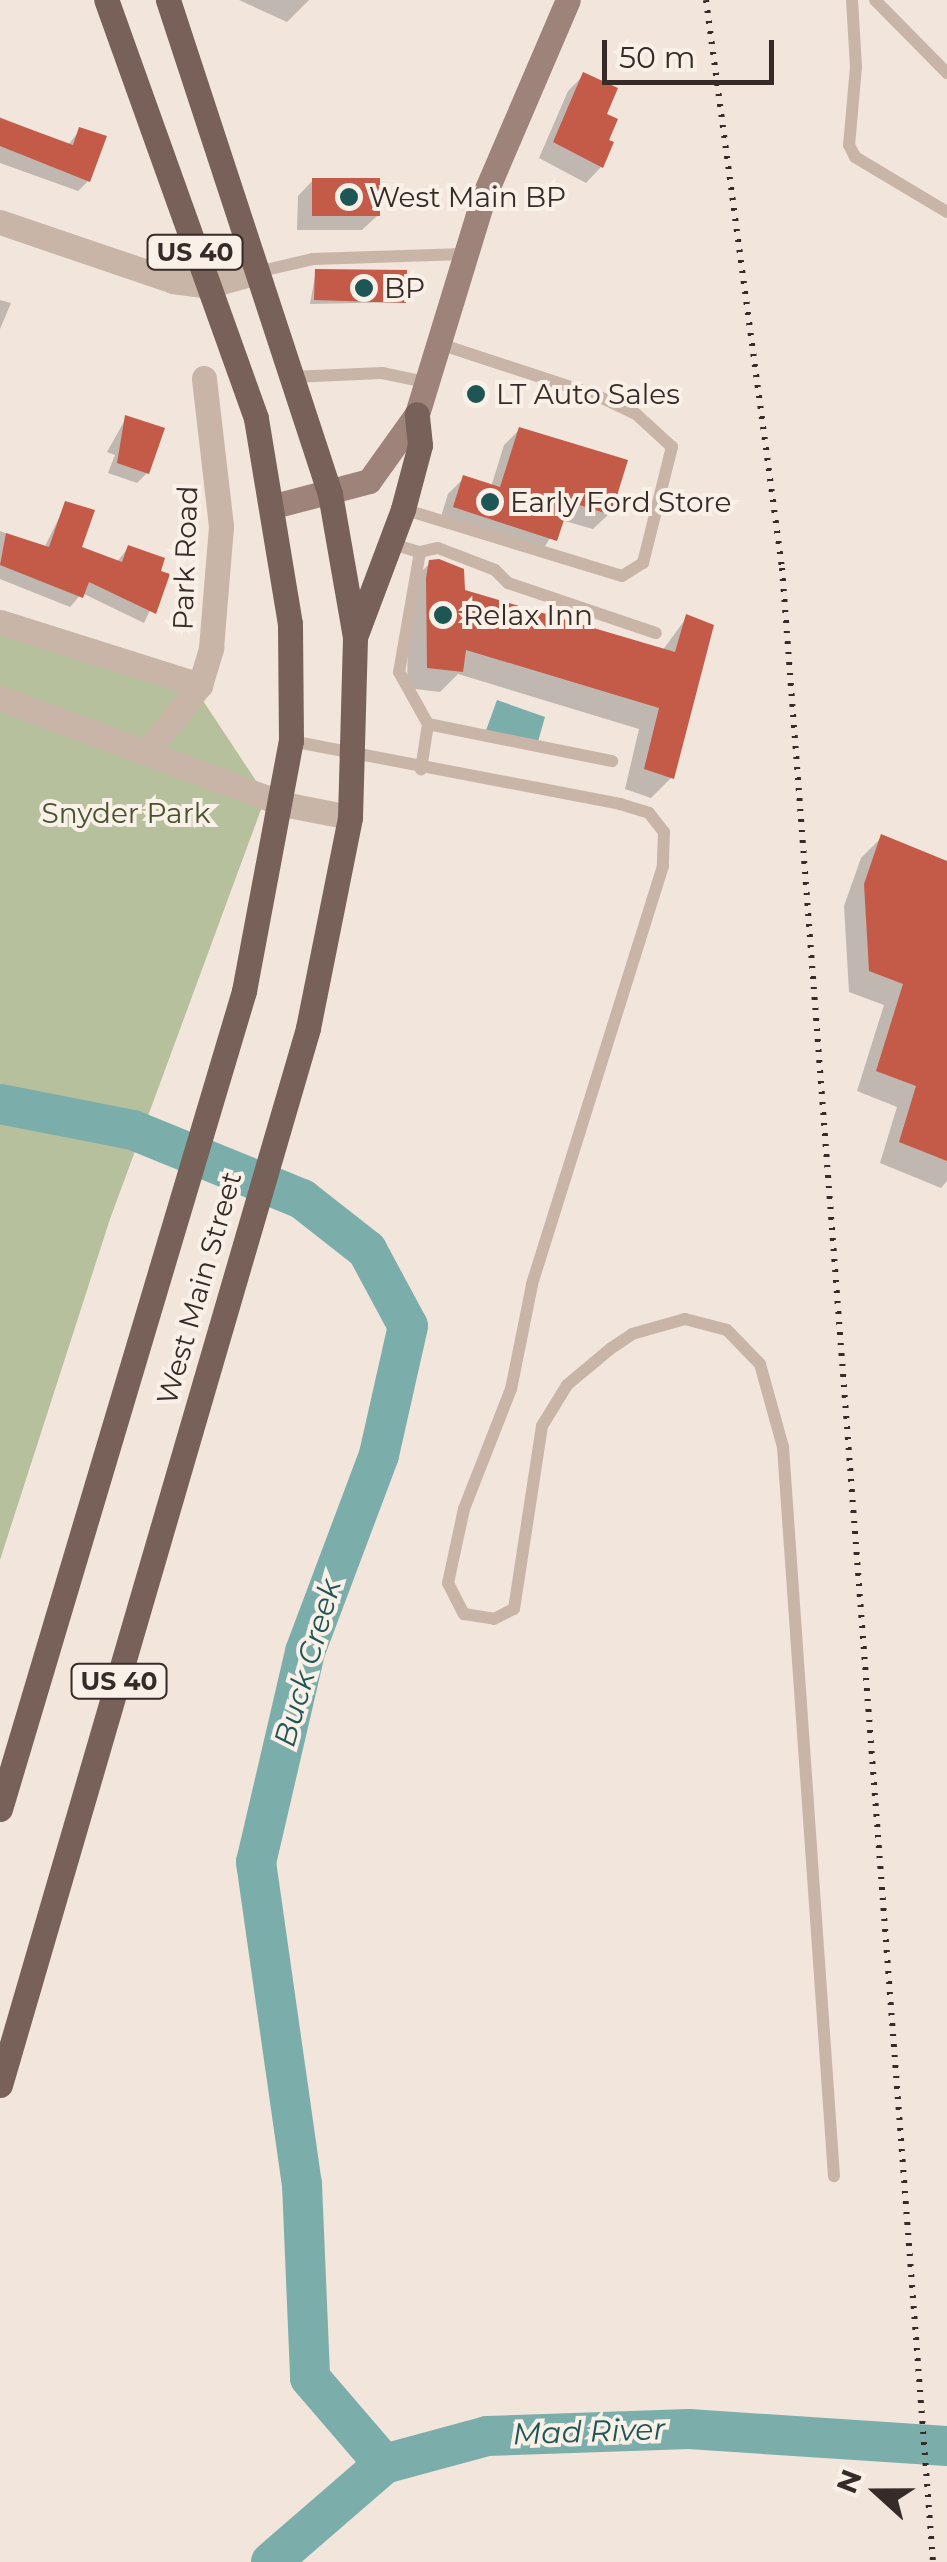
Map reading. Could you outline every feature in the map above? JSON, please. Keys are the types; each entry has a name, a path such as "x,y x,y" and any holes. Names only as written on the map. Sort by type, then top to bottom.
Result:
{"main road":[{"name":"US 40","path":"106,0 256,418 274,506"},
{"name":"US 40","path":"168,0 330,494"},
{"path":"355,637 393,544 420,445 417,414"},
{"name":"West Main Street","path":"0,2085 294,1070 350,817 355,758 355,637 330,494"},
{"name":"West Main Street","path":"0,1809 244,991 283,804 291,740 290,624 274,506"}],"street":[{"path":"274,506 330,494 369,480 417,414 464,254 568,0"},
{"path":"0,222 207,286 257,272"},
{"name":"Park Road","path":"149,749 200,685 218,597 221,526 204,378"},
{"path":"0,622 200,685"},
{"path":"0,698 149,749 283,804 350,817"}],"lane":[{"path":"852,0 849,145 855,157 947,212"},
{"path":"876,0 947,72"},
{"path":"257,272 313,258 464,254"},
{"path":"403,508 622,576 643,563 672,446 636,414 598,396 437,343"},
{"path":"292,377 382,373 426,382"},
{"path":"393,544 420,552 438,548 495,570 508,583 656,633"},
{"path":"420,552 399,672 428,724 421,769"},
{"path":"428,724 612,761"},
{"path":"291,740 355,758 620,804 648,813 664,832 663,866 532,1285 511,1389 464,1509 448,1583 464,1614 494,1619 514,1609 542,1426 568,1385 610,1349 632,1334 685,1319 727,1330 746,1346 768,1386 783,1447 834,2176"}],"green space":[{"name":"Snyder Park","path":"0,624 194,687 266,796 110,1219 0,1560"}],"water":[{"path":"497,700 545,717 537,745 484,736"}],"building":[{"path":"583,72 618,88 607,114 618,119 609,140 614,142 603,168 553,142"},
{"path":"0,118 73,145 79,127 107,136 90,182 0,146"},
{"path":"312,178 380,178 380,216 312,216"},
{"path":"315,269 407,270 406,303 314,300"},
{"path":"125,415 165,428 149,474 117,463"},
{"path":"519,427 628,460 611,515 570,502 557,541 453,507 463,475 500,487"},
{"path":"65,501 95,510 82,547 122,562 128,545 165,558 161,571 170,574 156,614 89,582 83,598 0,565 6,533 49,547"},
{"path":"439,559 464,569 465,590 675,652 686,614 714,625 674,779 644,769 659,708 466,650 463,672 427,668 426,578 429,560"},
{"path":"881,834 947,861 947,1161 899,1142 916,1086 876,1071 903,984 869,971 864,884"}],"waterway":[{"name":"Buck Creek","path":"0,1104 133,1130 302,1199 367,1250 408,1326 379,1455 305,1652 256,1862 302,2184 310,2378 384,2464"},
{"name":"Mad River","path":"271,2562 384,2464 487,2436 689,2429 947,2446"}],"railway":[{"path":"706,0 782,568 933,2562"}],"place":[{"name":"West Main BP","path":"349,197"},
{"name":"BP","path":"364,288"},
{"name":"LT Auto Sales","path":"476,394"},
{"name":"Early Ford Store","path":"490,502"},
{"name":"Relax Inn","path":"443,615"}]}
